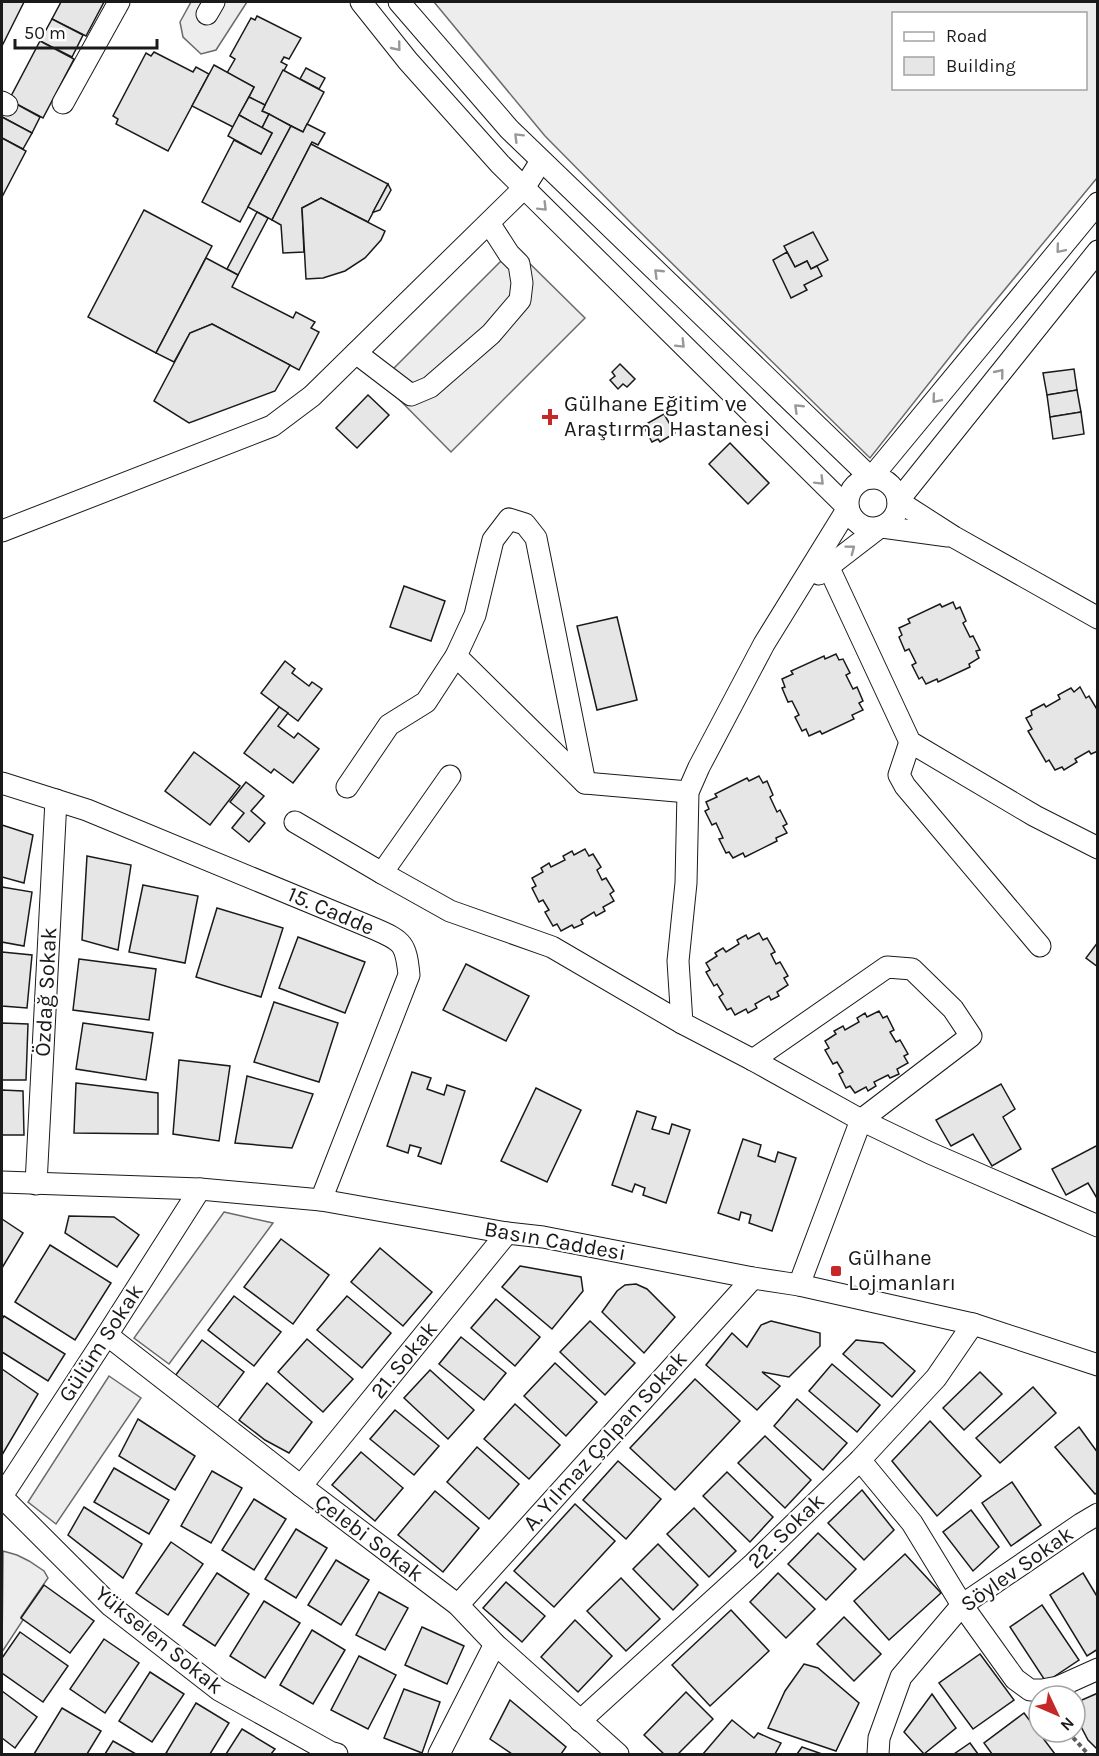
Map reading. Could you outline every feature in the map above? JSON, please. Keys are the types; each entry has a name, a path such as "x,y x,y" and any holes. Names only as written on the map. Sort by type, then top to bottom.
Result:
{"street":[{"path":"63,103 119,2"},
{"path":"360,2 408,61 500,164 848,508 857,523 865,527 954,537"},
{"path":"399,2 509,129 541,161 871,478 886,482 896,494 897,509 889,523 828,566 792,599"},
{"path":"2,531 272,426 312,396 489,223 524,188 541,161"},
{"path":"682,1023 678,961 686,883 688,792 699,767 759,654 848,508 850,491 856,484 871,478 1098,203"},
{"path":"356,353 411,395 430,387 491,334 520,300 522,283 519,264 509,254 489,223"},
{"path":"898,501 1098,251"},
{"path":"898,501 954,537 1098,618"},
{"path":"347,787 389,725 426,702 456,656 475,615 493,540 509,519 525,524 536,538 585,783"},
{"path":"828,566 909,742 1035,816 1098,848"},
{"path":"456,656 585,783 688,792"},
{"path":"909,742 899,776 904,786 1040,946"},
{"path":"382,873 450,776"},
{"name":"15. Cadde","path":"2,783 87,810 385,933 396,938 407,952 409,975 321,1200"},
{"name":"Özdağ Sokak","path":"36,1184 56,800"},
{"path":"295,822 450,911 552,947 682,1023 861,1120 930,1153 1098,1226"},
{"path":"753,1060 887,967 912,969 952,1009 971,1036 861,1120 799,1285"},
{"name":"Basın Caddesi","path":"2,1182 200,1189 321,1200 507,1233 543,1237 799,1285 974,1324 1098,1365"},
{"name":"Gülüm Sokak","path":"2,1497 200,1189"},
{"name":"21. Sokak","path":"301,1486 507,1233"},
{"name":"A. Yılmaz Çolpan Sokak","path":"458,1605 753,1278"},
{"name":"22. Sokak","path":"580,1721 753,1564 860,1460 936,1378 974,1324"},
{"name":"Çelebi Sokak","path":"107,1335 458,1605 495,1644 618,1755"},
{"path":"860,1460 912,1522 962,1605 1015,1679 1030,1690 1042,1690 1058,1687 1098,1669"},
{"name":"Yükselen Sokak","path":"2,1497 111,1606 219,1690 337,1755"},
{"name":"Söylev Sokak","path":"878,1755 879,1738 901,1677 962,1605 1098,1514"},
{"path":"439,1755 495,1644"}],"shaded area":[{"path":"191,2 247,2 216,50 201,54 183,37 180,22"},
{"path":"434,2 1097,2 1097,178 968,334 870,458 545,136"},
{"path":"514,248 585,318 451,452 381,381"},
{"path":"224,1212 273,1223 169,1364 134,1338"},
{"path":"109,1376 141,1398 56,1524 28,1502"},
{"path":"3,1551 29,1561 44,1571 48,1578 21,1617 23,1620 2,1652"}],"building":[{"path":"2,2 24,2 2,46"},
{"path":"61,2 104,2 86,36 52,19"},
{"path":"257,16 301,38 289,59 284,57 281,62 287,65 265,105 249,97 254,87 227,73 235,59 230,56 251,18 255,20"},
{"path":"52,19 83,35 72,57 40,41"},
{"path":"40,41 74,59 43,118 9,100"},
{"path":"154,52 193,72 196,67 209,74 168,151 116,124 118,119 113,116 146,53 151,56"},
{"path":"214,65 254,87 233,127 192,106"},
{"path":"306,68 325,78 319,89 300,79"},
{"path":"283,70 324,92 303,132 262,111"},
{"path":"249,97 265,105 262,111 269,114 262,128 239,115"},
{"path":"9,100 40,117 32,133 2,117"},
{"path":"269,114 291,126 240,222 202,202 234,140 261,154 272,133 262,128"},
{"path":"239,115 272,133 261,154 228,136"},
{"path":"2,117 32,133 23,149 2,138"},
{"path":"307,124 325,133 318,145 312,142 272,220 248,207 291,126 303,132"},
{"path":"2,138 26,151 2,197"},
{"path":"311,144 388,184 368,222 321,198 302,208 304,252 283,253 281,225 272,220"},
{"path":"388,184 391,190 380,210 373,212"},
{"path":"321,198 385,231 381,240 365,258 345,271 323,278 306,279 302,208"},
{"path":"144,210 212,246 156,353 88,317"},
{"path":"257,212 268,218 238,275 227,269"},
{"path":"813,232 828,260 811,269 807,261 795,267 784,246"},
{"path":"787,252 795,267 807,261 811,269 817,266 822,276 804,285 807,290 791,298 773,260"},
{"path":"206,258 238,275 232,287 293,318 296,312 315,322 311,328 319,332 299,370 212,324 190,333 174,362 156,353"},
{"path":"212,324 290,365 275,391 189,423 154,401 190,333"},
{"path":"620,364 635,379 627,387 623,384 618,389 610,380 615,376 612,372"},
{"path":"1074,369 1077,390 1047,395 1043,373"},
{"path":"1077,390 1081,412 1050,417 1047,395"},
{"path":"368,395 389,415 357,448 336,428"},
{"path":"1081,412 1084,434 1053,439 1050,417"},
{"path":"664,414 675,433 660,442 658,439 652,442 645,429 650,426 648,423"},
{"path":"730,443 769,483 748,504 709,464"},
{"path":"404,586 445,601 431,641 390,627"},
{"path":"953,602 956,609 960,607 966,621 963,623 980,650 976,651 979,658 969,664 970,667 938,682 937,679 926,684 922,677 919,679 912,665 916,663 909,649 905,651 899,637 902,635 899,628 910,623 908,619 940,604 942,607"},
{"path":"617,617 637,700 597,710 577,626"},
{"path":"836,654 839,660 843,659 850,673 846,675 853,689 857,687 863,701 859,703 863,710 852,715 854,719 822,734 820,731 809,736 806,729 802,731 795,717 799,715 792,701 788,702 782,688 785,687 782,679 793,674 791,671 824,656 825,659"},
{"path":"285,661 295,669 292,673 309,686 312,682 322,689 298,721 261,693"},
{"path":"1080,687 1098,711 1098,751 1091,754 1089,751 1075,759 1077,762 1064,770 1062,767 1055,770 1049,760 1046,762 1028,731 1032,729 1026,718 1032,715 1031,711 1044,704 1046,707 1060,699 1058,695 1071,688 1074,692"},
{"path":"279,707 288,713 278,726 294,738 298,733 319,749 293,783 274,769 271,773 244,753"},
{"path":"194,752 240,786 210,825 165,791"},
{"path":"759,776 763,783 767,781 773,795 770,797 777,812 780,810 787,824 783,826 787,833 776,838 777,841 745,857 743,853 733,858 729,852 726,853 719,839 723,838 716,823 712,825 705,811 709,809 706,802 717,797 715,794 747,778 749,781"},
{"path":"246,782 264,796 251,811 265,823 249,842 232,828 244,813 230,802"},
{"path":"2,825 33,835 24,883 2,877"},
{"path":"585,849 589,856 593,854 601,867 597,870 602,880 606,878 614,891 610,894 614,901 603,907 605,911 596,916 594,912 581,920 583,924 574,928 572,925 561,931 557,924 553,926 545,912 549,910 543,900 539,902 532,888 536,886 532,878 543,872 541,868 549,863 551,867 565,860 563,856 572,851 574,855"},
{"path":"87,856 131,865 118,950 82,940"},
{"path":"143,885 198,896 185,963 129,952"},
{"path":"2,887 32,892 24,946 2,942"},
{"path":"217,908 283,928 261,997 196,977"},
{"path":"759,933 763,940 767,938 775,952 771,954 776,964 780,962 788,976 784,978 788,985 777,992 779,996 771,1000 769,996 755,1004 757,1008 748,1013 746,1009 735,1015 731,1008 727,1010 719,997 723,994 717,984 714,986 706,972 710,970 706,963 717,956 715,953 723,948 726,952 739,944 737,940 746,935 748,939"},
{"path":"298,937 365,962 345,1013 279,988"},
{"path":"1098,942 1098,967 1086,958"},
{"path":"2,952 32,955 27,1008 2,1006"},
{"path":"79,959 156,969 149,1020 73,1010"},
{"path":"466,964 529,996 506,1041 443,1010"},
{"path":"274,1002 338,1023 319,1082 254,1062"},
{"path":"879,1011 883,1018 887,1016 894,1030 890,1032 896,1042 900,1040 908,1054 904,1056 908,1063 897,1069 899,1074 890,1078 888,1075 874,1082 876,1086 868,1091 866,1087 855,1093 850,1086 846,1088 839,1074 843,1072 837,1062 833,1064 825,1050 829,1048 825,1041 836,1034 834,1031 843,1026 845,1030 859,1022 857,1018 865,1013 867,1017"},
{"path":"2,1023 28,1024 26,1080 2,1080"},
{"path":"83,1023 153,1033 146,1080 76,1069"},
{"path":"179,1060 230,1066 219,1141 173,1134"},
{"path":"412,1072 431,1078 427,1089 444,1095 447,1085 465,1091 441,1164 418,1156 421,1148 410,1145 408,1153 387,1146"},
{"path":"247,1076 313,1094 292,1148 235,1143"},
{"path":"76,1083 158,1093 158,1134 74,1133"},
{"path":"1001,1084 1015,1109 1003,1117 1021,1149 992,1166 973,1134 951,1146 936,1120"},
{"path":"536,1088 581,1110 547,1182 501,1161"},
{"path":"2,1090 23,1091 24,1135 2,1135"},
{"path":"637,1111 656,1117 652,1129 669,1134 672,1124 690,1130 666,1203 643,1195 645,1188 635,1184 632,1192 612,1185"},
{"path":"743,1139 761,1145 758,1156 775,1162 778,1152 796,1158 772,1231 749,1223 751,1215 741,1212 739,1220 718,1213"},
{"path":"1098,1145 1098,1200 1088,1183 1066,1195 1052,1169"},
{"path":"69,1216 114,1217 139,1235 117,1267 65,1233"},
{"path":"2,1219 23,1233 2,1268"},
{"path":"281,1239 329,1275 293,1324 244,1287"},
{"path":"50,1245 111,1283 75,1340 15,1302"},
{"path":"380,1248 432,1292 403,1326 351,1282"},
{"path":"520,1266 581,1277 583,1291 552,1329 502,1287"},
{"path":"636,1284 647,1289 675,1317 644,1353 602,1312 617,1291 625,1285"},
{"path":"234,1296 281,1332 254,1366 208,1330"},
{"path":"347,1296 391,1333 362,1368 317,1330"},
{"path":"496,1299 540,1337 515,1366 471,1328"},
{"path":"4,1316 65,1354 48,1381 2,1352 2,1319"},
{"path":"590,1321 635,1363 605,1395 560,1352"},
{"path":"771,1321 820,1333 820,1346 789,1377 762,1372 780,1386 757,1410 706,1365 732,1333 747,1347 761,1325"},
{"path":"461,1337 506,1373 484,1400 439,1364"},
{"path":"307,1339 353,1379 323,1412 278,1372"},
{"path":"202,1340 244,1372 217,1408 175,1376"},
{"path":"856,1340 883,1343 915,1371 892,1397 843,1354"},
{"path":"555,1363 597,1402 566,1436 524,1396"},
{"path":"832,1364 880,1405 857,1432 809,1391"},
{"path":"2,1369 38,1394 2,1455"},
{"path":"430,1370 474,1410 448,1439 404,1398"},
{"path":"980,1372 1002,1394 964,1430 943,1408"},
{"path":"695,1379 740,1421 675,1490 630,1448"},
{"path":"267,1383 312,1422 289,1453 265,1440 239,1420"},
{"path":"1033,1387 1056,1413 1000,1463 976,1438"},
{"path":"797,1399 847,1443 823,1470 774,1426"},
{"path":"515,1404 560,1445 529,1479 484,1439"},
{"path":"395,1410 439,1446 414,1475 370,1439"},
{"path":"138,1419 195,1456 175,1490 119,1456"},
{"path":"930,1421 981,1476 937,1516 892,1461"},
{"path":"1079,1427 1098,1453 1098,1492 1095,1494 1055,1447"},
{"path":"765,1436 811,1480 785,1508 738,1463"},
{"path":"477,1447 519,1484 489,1519 447,1482"},
{"path":"361,1452 403,1488 375,1521 332,1485"},
{"path":"618,1461 661,1499 626,1539 583,1500"},
{"path":"114,1468 169,1500 149,1534 94,1502"},
{"path":"212,1471 242,1488 211,1543 181,1526"},
{"path":"727,1472 773,1517 750,1542 703,1496"},
{"path":"1012,1482 1041,1525 1011,1546 982,1503"},
{"path":"862,1490 894,1530 864,1560 828,1523"},
{"path":"435,1491 479,1528 443,1572 398,1535"},
{"path":"254,1499 286,1519 254,1570 222,1550"},
{"path":"575,1504 615,1541 554,1607 514,1571"},
{"path":"84,1507 142,1544 123,1578 68,1535"},
{"path":"694,1508 736,1551 709,1577 667,1534"},
{"path":"971,1510 999,1547 973,1571 943,1532"},
{"path":"296,1529 327,1548 296,1598 265,1579"},
{"path":"818,1533 856,1569 826,1600 788,1564"},
{"path":"171,1542 203,1564 168,1615 136,1593"},
{"path":"658,1544 698,1585 673,1610 633,1569"},
{"path":"905,1554 941,1593 889,1640 854,1601"},
{"path":"336,1560 369,1580 341,1625 308,1605"},
{"path":"217,1573 249,1594 215,1646 183,1625"},
{"path":"778,1573 815,1609 786,1638 750,1602"},
{"path":"1083,1573 1098,1598 1098,1649 1087,1656 1050,1595"},
{"path":"621,1578 660,1619 626,1651 587,1611"},
{"path":"506,1582 545,1616 522,1642 483,1608"},
{"path":"44,1585 94,1621 70,1653 21,1618"},
{"path":"379,1592 408,1608 385,1650 356,1635"},
{"path":"264,1601 300,1623 265,1678 230,1656"},
{"path":"1042,1605 1079,1660 1046,1682 1010,1627"},
{"path":"731,1610 769,1651 710,1706 672,1665"},
{"path":"844,1617 881,1654 854,1681 817,1644"},
{"path":"575,1620 612,1656 578,1692 541,1657"},
{"path":"422,1627 464,1646 447,1684 405,1665"},
{"path":"312,1630 345,1650 313,1704 280,1685"},
{"path":"20,1632 68,1666 43,1702 2,1673 2,1658"},
{"path":"104,1639 139,1663 105,1713 70,1689"},
{"path":"980,1654 1014,1700 973,1729 939,1683"},
{"path":"359,1656 396,1675 368,1729 331,1710"},
{"path":"804,1664 818,1668 859,1703 836,1751 768,1728 785,1691"},
{"path":"150,1672 184,1694 152,1742 119,1721"},
{"path":"404,1689 440,1702 422,1753 384,1738"},
{"path":"2,1691 37,1717 15,1748 2,1738"},
{"path":"686,1692 713,1719 678,1754 664,1754 644,1735"},
{"path":"1098,1693 1098,1750 1087,1738 1087,1698"},
{"path":"932,1694 956,1728 924,1754 904,1732"},
{"path":"510,1700 566,1747 561,1754 512,1754 490,1739"},
{"path":"196,1703 229,1723 210,1754 166,1753"},
{"path":"62,1708 101,1731 87,1754 34,1754"},
{"path":"1024,1713 1027,1717 1027,1744 1047,1744 1055,1754 992,1754 984,1743"},
{"path":"732,1720 754,1738 758,1733 781,1743 775,1754 703,1754"},
{"path":"242,1729 275,1749 271,1754 226,1754"},
{"path":"113,1741 136,1754 105,1754"},
{"path":"970,1743 978,1754 954,1754"},
{"path":"802,1747 822,1754 797,1754"}],"place":[{"name":"Gülhane Eğitim ve Araştırma Hastanesi","path":"550,417"},
{"name":"Gülhane Lojmanları","path":"836,1271"}]}
